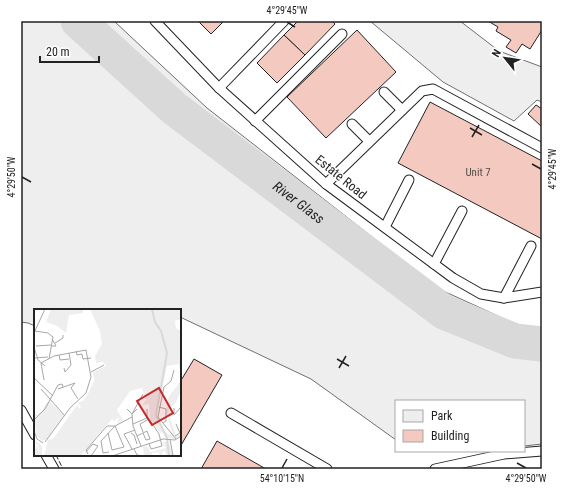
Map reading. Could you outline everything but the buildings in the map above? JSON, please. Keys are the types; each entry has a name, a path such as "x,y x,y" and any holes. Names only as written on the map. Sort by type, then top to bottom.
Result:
{"lane":[{"name":"Estate Road","path":"155,21 219,88 326,184 453,278 481,294 504,298 542,292"},
{"path":"219,88 284,21"},
{"path":"255,121 342,34"},
{"path":"326,184 422,91 433,89 542,148"},
{"path":"384,92 402,110"},
{"path":"352,124 369,141"},
{"path":"385,228 409,180"},
{"path":"434,264 462,210"},
{"path":"504,298 531,246"},
{"path":"21,410 34,433"},
{"path":"231,413 327,469"},
{"path":"435,469 504,454 542,451"},
{"path":"47,456 54,469"}],"green space":[{"path":"21,21 114,21 207,108 439,289 531,331 542,332 542,444 525,446 525,400 395,400 395,439 311,379 181,317 181,309 34,309 34,326 21,322"},
{"path":"370,21 460,21 499,51 542,67 542,102 537,100 514,121 443,82"}],"waterway":[{"name":"River Glass","path":"78,21 175,109 444,312 515,341 542,344"}],"fence":[{"path":"56,456 63,469"}]}
